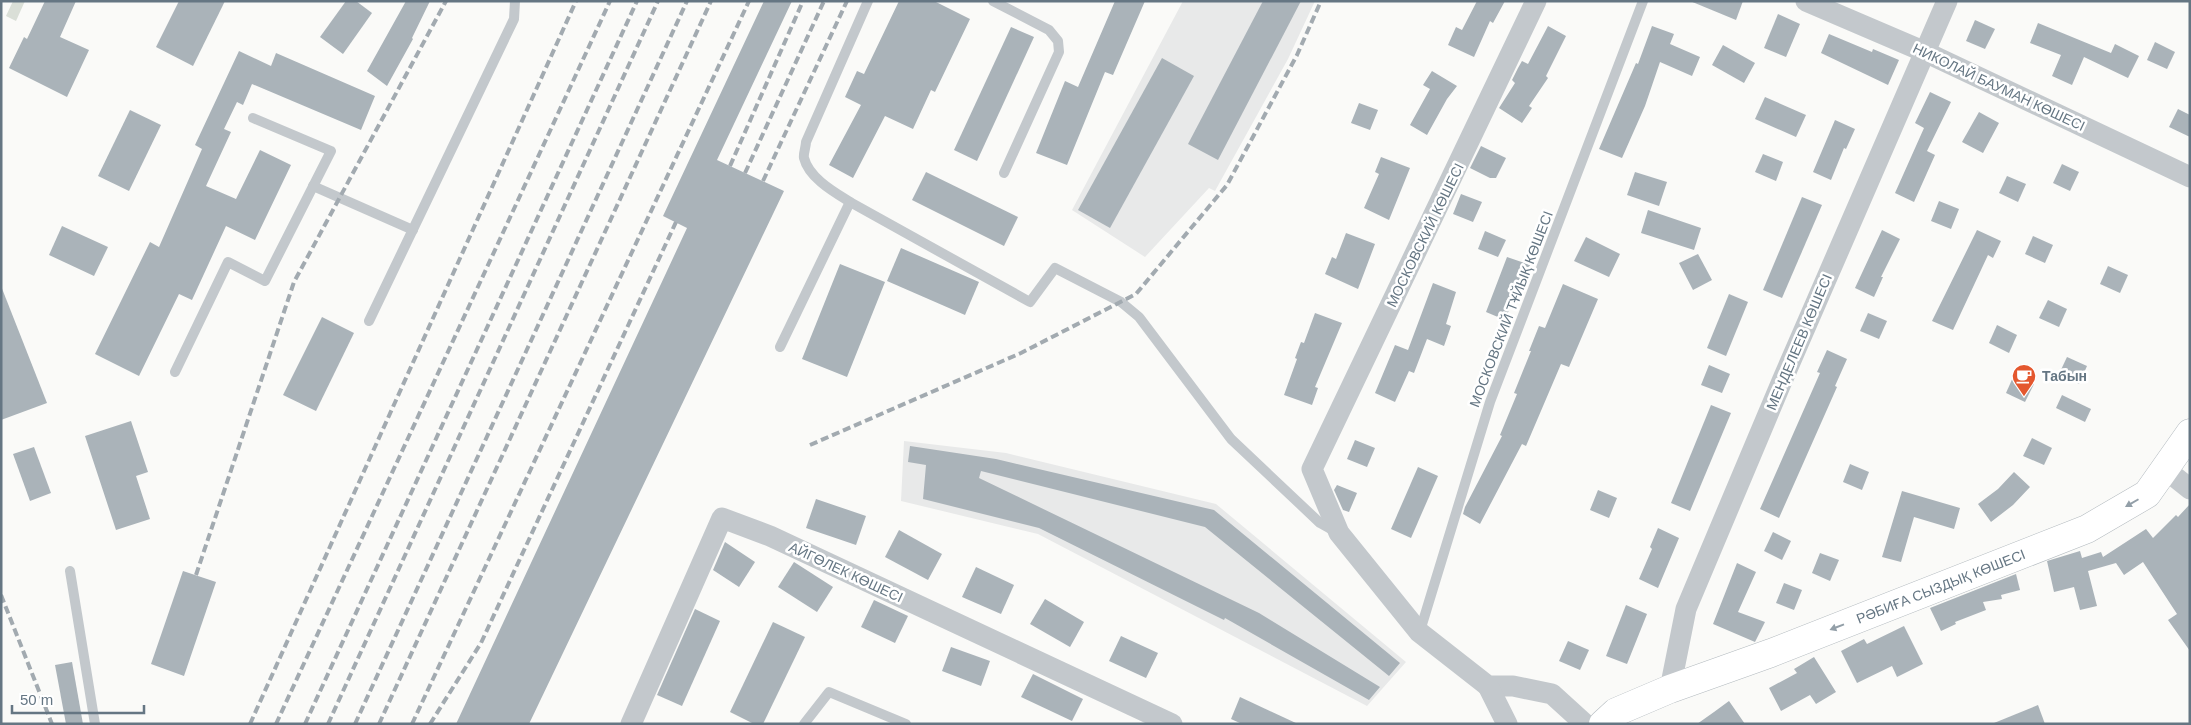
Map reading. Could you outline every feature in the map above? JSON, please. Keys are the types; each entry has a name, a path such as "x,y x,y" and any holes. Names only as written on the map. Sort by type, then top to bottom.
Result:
{"street":[{"name":"МОСКОВСКИЙ КӨШЕСІ","path":"1339,533 1312,469 1536,1"},
{"name":"НИКОЛАЙ БАУМАН КӨШЕСІ","path":"1806,1 1925,52 2190,177"},
{"name":"МЕНДЕЛЕЕВ КӨШЕСІ","path":"1670,689 1686,609 1782,381 1947,1"},
{"name":"РӘБИҒА СЫЗДЫҚ КӨШЕСІ","path":"1603,724 1616,712 1670,689 1771,653 2087,529 2147,494 2190,433"},
{"path":"2165,469 2190,489"},
{"name":"АЙГӨЛЕК КӨШЕСІ","path":"630,724 722,518 770,536 1172,724"},
{"path":"1339,533 1419,632 1488,686 1507,724"},
{"path":"1488,686 1513,686 1552,694 1585,724"}],"lane":[{"path":"369,321 514,19 515,1"},
{"path":"868,1 806,142 804,158 813,173 825,186 850,202 1030,302 1054,268 1121,302 1139,317 1231,439 1320,523 1339,533"},
{"path":"993,1 1049,30 1058,41 1059,52 1004,173"},
{"name":"МОСКОВСКИЙ ТҰЙЫҚ КӨШЕСІ","path":"1419,632 1490,402 1643,1"},
{"path":"175,372 228,262 265,280 331,151 253,118"},
{"path":"313,186 413,230"},
{"path":"780,346 850,202"},
{"path":"70,571 95,724"},
{"path":"804,724 829,692 906,724"}],"shaded area":[{"path":"13,1 25,1 16,21 6,16"},
{"path":"1183,1 1315,1 1288,59 1215,191 1209,188 1145,257 1072,210"},
{"path":"904,441 1006,453 1216,504 1406,662 1367,706 1038,534 901,501"}],"building":[{"path":"45,1 76,1 60,37 89,50 67,97 9,68 24,37 27,39"},
{"path":"179,1 225,1 193,66 156,47"},
{"path":"346,1 356,1 372,13 343,54 320,37"},
{"path":"406,1 430,1 413,39 387,86 367,71"},
{"path":"764,1 792,1 717,160 784,191 529,724 456,724 687,228 663,216"},
{"path":"899,1 934,1 970,19 935,92 931,90 913,129 885,116 853,178 829,165 861,105 845,97 857,71 864,74"},
{"path":"1115,1 1145,1 1113,75 1105,72 1067,165 1036,153 1065,81 1078,87"},
{"path":"1263,1 1301,1 1218,160 1188,144"},
{"path":"1477,1 1505,1 1493,23 1490,21 1474,57 1448,45 1456,27 1462,30"},
{"path":"1690,1 1743,1 1736,20"},
{"path":"1778,14 1800,24 1786,57 1764,48"},
{"path":"1975,20 1995,29 1985,49 1966,41"},
{"path":"2038,23 2111,53 2115,44 2139,56 2128,78 2084,57 2072,85 2052,76 2061,55 2030,43"},
{"path":"1548,26 1566,36 1546,76 1548,78 1529,106 1532,108 1522,123 1499,108 1515,83 1512,80 1522,61 1528,64"},
{"path":"1652,26 1674,34 1670,44 1700,57 1692,76 1660,62 1645,106 1622,158 1599,149 1636,63 1638,64"},
{"path":"1011,27 1034,37 977,161 954,150"},
{"path":"1829,34 1872,52 1873,49 1899,60 1888,85 1821,53"},
{"path":"2155,42 2175,52 2167,69 2147,60"},
{"path":"1723,45 1755,63 1744,83 1712,65"},
{"path":"239,51 271,66 276,53 375,96 361,130 252,84 243,105 237,102 224,129 231,132 206,186 236,199 260,150 291,165 255,240 226,226 192,300 179,294 139,376 95,354 150,242 159,247 202,149 195,145"},
{"path":"1162,58 1194,76 1110,228 1078,210"},
{"path":"1432,71 1457,86 1447,99 1427,135 1410,125 1430,89 1423,85"},
{"path":"1930,92 1951,102 1927,151 1935,155 1914,202 1895,193 1924,128 1915,123"},
{"path":"1765,97 1806,115 1796,137 1755,119"},
{"path":"1359,103 1378,110 1370,130 1351,123"},
{"path":"2178,109 2190,115 2190,137 2169,127"},
{"path":"130,110 161,125 129,191 98,176"},
{"path":"1979,112 1999,123 1983,153 1962,142"},
{"path":"1835,120 1855,129 1846,149 1844,148 1831,180 1813,172"},
{"path":"1481,146 1506,158 1496,178 1490,178 1470,168"},
{"path":"1763,154 1783,162 1776,181 1755,172"},
{"path":"1381,157 1410,168 1389,220 1364,208 1379,174 1375,172"},
{"path":"2062,164 2079,172 2070,191 2053,183"},
{"path":"926,172 1018,217 1004,246 912,200"},
{"path":"1635,172 1667,182 1659,206 1627,195"},
{"path":"2007,176 2026,184 2018,202 1999,193"},
{"path":"1461,194 1482,202 1473,222 1453,214"},
{"path":"1802,197 1822,205 1782,298 1763,290"},
{"path":"1939,201 1959,209 1951,229 1931,221"},
{"path":"1648,210 1701,228 1694,250 1641,233"},
{"path":"62,226 108,247 94,276 49,255"},
{"path":"1882,230 1900,239 1881,277 1883,277 1874,297 1855,288"},
{"path":"1977,230 2001,241 1993,258 1988,255 1953,330 1932,321"},
{"path":"1485,231 1506,240 1498,257 1478,249"},
{"path":"1346,233 1375,244 1358,289 1325,274 1332,257 1336,259"},
{"path":"2033,236 2053,245 2045,263 2025,254"},
{"path":"1586,237 1620,254 1609,277 1574,261"},
{"path":"901,248 979,282 965,315 887,281"},
{"path":"1698,254 1712,280 1693,290 1679,263"},
{"path":"1507,257 1530,265 1520,291 1517,290 1505,320 1486,312"},
{"path":"840,264 885,282 847,377 802,359"},
{"path":"2108,266 2128,275 2120,293 2100,284"},
{"path":"1433,283 1456,292 1446,324 1451,326 1444,346 1427,339 1414,373 1409,371 1395,402 1375,393 1395,345 1408,350"},
{"path":"1563,284 1598,299 1569,367 1561,364 1526,446 1522,444 1480,524 1463,514 1465,507 1502,436 1500,435 1517,394 1514,393 1539,326 1545,328"},
{"path":"1,286 47,403 1,420"},
{"path":"1729,294 1748,302 1726,356 1707,348"},
{"path":"2048,300 2067,309 2059,327 2039,318"},
{"path":"1315,313 1342,323 1315,387 1318,388 1312,405 1284,395 1301,342 1304,343"},
{"path":"1868,313 1887,321 1879,339 1860,331"},
{"path":"322,317 354,333 316,411 283,395"},
{"path":"1997,325 2017,335 2009,353 1989,343"},
{"path":"1827,350 1847,359 1835,386 1837,387 1779,518 1760,509 1820,373 1817,372"},
{"path":"2067,357 2087,366 2079,384 2059,374"},
{"path":"1709,365 1730,374 1722,393 1701,385"},
{"path":"2014,375 2034,384 2025,402 2006,393"},
{"path":"2062,395 2091,409 2085,422 2056,408"},
{"path":"1711,405 1731,413 1690,511 1671,503"},
{"path":"131,421 148,472 136,476 150,519 116,530 85,436"},
{"path":"2032,438 2052,448 2044,465 2023,456"},
{"path":"1355,440 1375,448 1367,467 1347,459"},
{"path":"910,446 996,459 1214,510 1400,663 1389,676 1205,527 981,471 979,478 1259,613 1380,687 1369,700 1225,618 1224,620 1039,528 923,499 926,465 908,462"},
{"path":"34,447 51,493 30,501 13,454"},
{"path":"1850,464 1869,472 1862,490 1843,482"},
{"path":"1418,467 1438,476 1411,538 1391,529"},
{"path":"2014,472 2030,487 2013,505 1991,522 1978,504 1998,489"},
{"path":"1337,485 1357,493 1349,512 1343,510 1334,490"},
{"path":"1598,490 1617,498 1609,518 1590,510"},
{"path":"1902,491 1960,508 1954,529 1914,517 1901,562 1882,557"},
{"path":"816,499 866,516 856,545 806,528"},
{"path":"2190,504 2190,651 2168,620 2177,614 2143,562 2124,575 2116,563 2088,571 2097,606 2080,610 2074,587 2054,592 2047,561 2080,551 2082,558 2101,552 2103,557 2146,529 2153,538"},
{"path":"1658,528 1679,538 1658,588 1639,579 1652,549 1650,547"},
{"path":"899,530 942,554 928,580 885,557"},
{"path":"1773,532 1791,541 1782,560 1764,551"},
{"path":"725,542 755,562 739,587 713,570"},
{"path":"1820,553 1839,560 1830,581 1812,573"},
{"path":"794,562 833,587 817,612 778,587"},
{"path":"1737,563 1756,572 1738,612 1765,622 1755,642 1713,624"},
{"path":"976,567 1014,585 1001,614 962,597"},
{"path":"183,571 216,582 184,676 151,664"},
{"path":"2016,574 2020,590 2001,595 2002,599 1983,602 1986,610 1955,622 1956,624 1941,631 1930,608"},
{"path":"1784,583 1802,590 1794,610 1776,603"},
{"path":"1045,599 1084,622 1070,647 1030,624"},
{"path":"874,600 908,616 895,643 861,627"},
{"path":"1626,605 1647,614 1627,664 1606,656"},
{"path":"695,609 720,621 682,706 657,695"},
{"path":"773,622 805,637 763,724 754,724 730,712"},
{"path":"1904,626 1923,664 1897,677 1892,666 1857,683 1841,651 1864,639 1867,644"},
{"path":"1121,636 1158,653 1146,678 1109,661"},
{"path":"1568,641 1589,650 1580,670 1559,661"},
{"path":"951,647 990,661 981,686 942,671"},
{"path":"1814,657 1836,692 1816,704 1810,695 1781,711 1769,688 1797,673 1794,669"},
{"path":"72,662 83,724 66,724 55,665"},
{"path":"1033,674 1083,699 1072,721 1021,697"},
{"path":"1240,697 1298,724 1242,724 1231,719"},
{"path":"1729,701 1745,724 1697,724 1714,712"},
{"path":"2038,705 2045,724 1994,724 1994,723"}],"railway":[{"path":"196,575 294,282 446,1"},
{"path":"250,724 576,1"},
{"path":"276,724 610,1"},
{"path":"305,724 637,1"},
{"path":"328,724 658,1"},
{"path":"355,724 687,1"},
{"path":"379,724 711,1"},
{"path":"412,724 749,1"},
{"path":"730,166 803,1"},
{"path":"745,173 824,1"},
{"path":"763,181 847,1"},
{"path":"810,445 1021,353 1136,294 1227,185 1297,55 1321,1"},
{"path":"430,724 481,643 676,222"},
{"path":"1,595 52,724"}],"place":[{"name":"Табын","path":"2024,397"}]}
